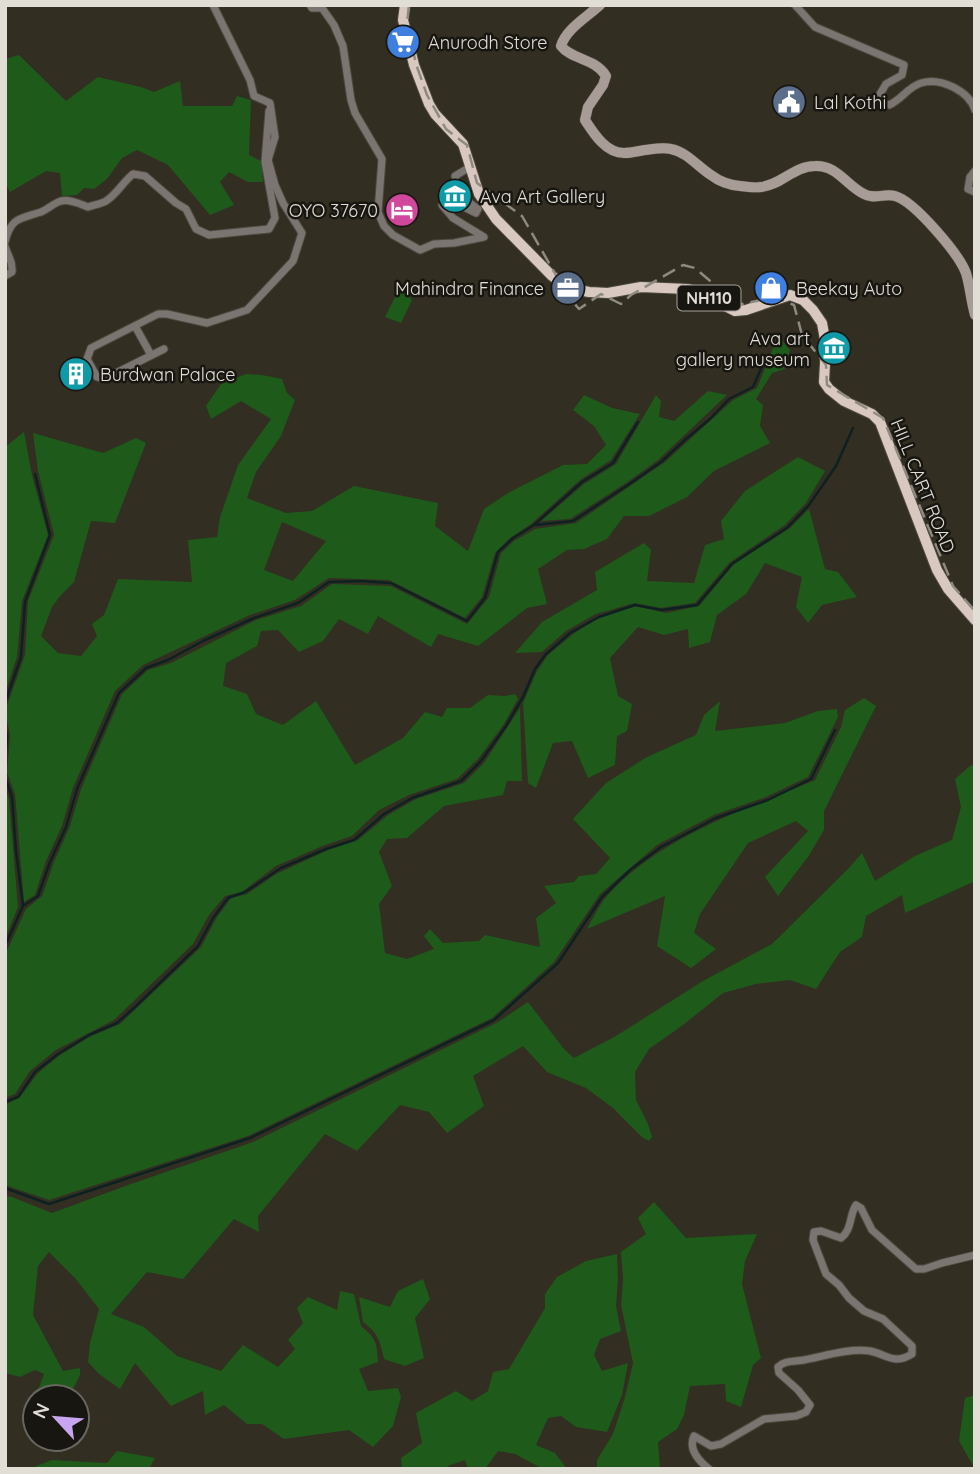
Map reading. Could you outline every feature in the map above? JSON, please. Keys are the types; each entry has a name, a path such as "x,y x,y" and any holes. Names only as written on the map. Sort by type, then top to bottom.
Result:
{"highway":[{"name":"HILL CART ROAD","path":"405,5 403,20 414,65 429,104 463,144 479,194 496,219 552,276 569,288 589,292 608,293 641,287 687,289 735,311 746,310 790,295 803,300 813,310 822,323 826,345 824,382 829,390 844,401 872,414 880,422 937,570 948,589 975,620"}],"main road":[{"path":"600,5 569,33 561,46 564,51 601,68 606,76 588,107 585,120 606,146 622,153 675,149 727,184 745,187 763,187 800,168 829,167 864,194 872,197 895,196 930,223 953,250 966,272 975,315"}],"street":[{"path":"213,5 250,80 254,96 270,103"},
{"path":"310,5 312,8 322,8 334,25 343,46 355,113 382,159 378,212 384,226 393,235 420,250 434,244 484,237 453,218 442,205 446,198 476,213 478,209 456,189 455,176 470,167"},
{"path":"795,5 815,27 904,65 902,75 886,84 880,94 883,103 889,105 898,101 920,83 935,82 948,85 964,94 973,103 975,110"},
{"path":"5,276 12,272 13,262 5,244 15,220 42,212 61,201 76,202 88,207 104,202 133,174 145,177 186,209 196,229 209,235 269,229 275,218 265,162 270,103"},
{"path":"164,349 104,379 97,377 87,359 90,348 158,314 208,323 247,310 293,261 302,233 283,203 268,160 275,137 270,103"},
{"path":"975,171 970,177 968,189 975,192"},
{"path":"135,326 151,355"},
{"path":"709,1469 694,1453 691,1441 694,1436 711,1446 721,1444 764,1419 796,1416 806,1412 810,1405 779,1373 778,1367 783,1363 832,1353 869,1351 895,1360 912,1354 912,1346 905,1338 883,1319 864,1311 826,1273 813,1240 814,1232 821,1231 841,1238 848,1233 856,1205 861,1208 872,1230 916,1269 975,1255"}],"green space":[{"path":"19,55 66,101 98,77 154,92 180,81 183,106 232,106 237,96 251,100 249,155 261,161 263,182 248,182 229,172 220,182 234,205 210,215 168,165 137,150 122,158 107,179 94,189 84,188 77,195 62,196 60,173 46,171 10,192 5,182 5,59"},
{"path":"405,287 413,289 409,297 412,300 401,323 385,317 396,295"},
{"path":"778,335 790,350 785,369 772,373 756,399 763,405 760,426 770,443 714,471 687,497 649,516 624,516 607,539 584,549 567,550 538,569 547,604 527,608 478,646 438,634 431,647 378,616 368,634 339,619 323,641 299,652 278,630 261,631 257,646 226,663 223,686 247,694 256,714 283,725 316,701 355,765 403,738 425,712 442,717 447,708 470,708 488,695 515,694 518,699 504,724 478,759 457,779 409,795 379,810 352,836 276,866 242,892 225,896 209,915 193,944 114,1020 56,1050 30,1071 15,1094 5,1098 5,955 26,909 42,896 70,826 81,789 122,694 148,670 171,663 256,620 301,606 332,584 391,586 467,624 489,597 501,553 514,541 535,529 576,523 665,462 733,400 757,388"},
{"path":"246,374 282,379 287,393 295,400 281,436 256,472 247,498 286,513 312,511 354,486 438,503 435,526 468,551 484,509 508,493 563,465 587,464 606,445 594,426 573,410 584,395 612,408 640,414 611,460 580,480 495,553 482,597 465,618 389,580 329,578 295,600 250,615 143,665 115,691 73,788 62,826 46,861 35,895 24,902 15,794 7,773 10,735 5,711 25,655 28,601 54,535 38,471 33,433 103,453 136,438 146,443 115,523 91,521 74,582 52,607 41,636 58,653 81,656 97,636 92,624 104,615 118,579 192,582 188,540 217,537 220,517 238,465 271,419 241,401 211,419 206,406 221,384","holes":["282,522 326,541 293,581 264,570"]},
{"path":"708,391 727,395 658,460 570,519 541,521 584,484 616,464 656,395 661,401 659,417 674,421"},
{"path":"24,432 48,535 22,601 17,657 5,693 5,447"},
{"path":"798,457 825,471 806,503 785,525 729,563 695,603 660,608 635,603 596,614 566,631 542,652 515,653 542,622 597,590 595,572 644,543 651,550 647,581 694,583 705,545 724,539 721,521 745,491"},
{"path":"809,509 825,569 838,572 857,597 822,605 808,623 796,607 802,577 765,563 746,594 717,615 710,642 689,648 688,629 664,635 638,627 610,658 618,696 632,704 627,731 617,736 615,765 588,778 572,741 553,743 536,788 528,783 523,703 537,671 548,655 601,616 636,606 666,613 699,606 734,564 790,528"},
{"path":"864,698 876,706 824,811 824,830 808,857 778,896 765,877 808,831 796,821 748,843 700,914 694,933 716,949 691,968 657,946 665,896 587,929 607,896 628,875 652,857 704,827 815,780 841,727 845,710"},
{"path":"720,701 715,731 785,723 818,711 837,709 838,717 808,777 766,797 714,815 657,845 600,894 554,962 492,1018 248,1136 49,1200 5,1185 5,1105 20,1097 38,1073 60,1055 91,1036 120,1024 201,947 231,898 247,894 276,874 328,850 358,840 388,815 416,799 464,783 484,763 520,708 522,781 507,781 503,795 444,806 407,838 387,839 379,852 392,886 379,904 385,953 407,959 434,949 424,936 430,929 443,943 479,941 485,935 540,947 536,918 556,903 544,886 574,882 579,876 596,874 610,858 573,819 606,783 647,757 696,735 704,715"},
{"path":"975,764 975,881 905,913 902,895 866,916 862,937 840,952 816,989 790,980 756,984 723,993 649,1049 635,1072 636,1100 648,1124 652,1137 649,1141 586,1088 547,1072 523,1046 473,1076 484,1106 447,1133 429,1112 400,1105 357,1151 325,1134 258,1216 259,1232 234,1219 183,1279 147,1272 111,1314 144,1327 177,1356 221,1371 243,1345 278,1367 295,1349 288,1340 303,1323 297,1308 308,1297 337,1310 340,1291 354,1294 361,1326 375,1341 377,1350 378,1362 359,1369 368,1391 398,1388 401,1397 393,1426 373,1447 349,1430 284,1439 262,1424 247,1424 224,1405 205,1415 203,1391 171,1406 135,1363 120,1389 88,1362 99,1309 75,1278 49,1252 38,1266 33,1315 63,1371 80,1368 80,1375 76,1383 41,1383 44,1374 35,1370 20,1377 5,1373 5,1196 52,1213 253,1142 498,1022 528,1002 574,1058 616,1036 703,981 772,944 862,853 875,881 915,856 952,840 961,807 955,779"},
{"path":"5,788 9,799 18,907 5,939"},
{"path":"654,1202 686,1238 757,1234 745,1261 742,1284 761,1358 753,1365 741,1407 726,1401 725,1384 690,1386 684,1415 677,1429 658,1442 660,1469 597,1469 597,1460 613,1434 633,1363 621,1305 621,1252 646,1234 638,1218"},
{"path":"617,1254 616,1306 621,1331 600,1339 594,1355 602,1371 628,1363 622,1395 607,1432 576,1427 561,1416 548,1418 536,1445 555,1453 567,1469 543,1469 515,1454 498,1451 485,1469 468,1469 465,1460 448,1466 447,1469 402,1469 401,1458 422,1443 416,1413 456,1391 472,1401 488,1391 493,1372 509,1369 545,1308 545,1294 557,1277 586,1261"},
{"path":"423,1279 430,1299 415,1318 424,1358 405,1366 384,1359 378,1338 363,1322 359,1297 390,1307 398,1291"},
{"path":"975,1395 975,1469 959,1441 965,1398"},
{"path":"117,1451 155,1458 149,1469 29,1469 52,1460 107,1463"}],"waterway":[{"path":"535,525 573,521 661,462 729,399 753,387 764,362"},
{"path":"5,946 23,906 38,896 66,827 77,789 119,693 146,668 254,618 298,603 329,582 391,583 467,621 485,598 498,552 513,538 534,525 582,482 613,463 638,422"},
{"path":"5,1102 18,1097 35,1072 58,1054 89,1035 117,1023 136,1006 198,946 213,918 228,898 245,892 281,868 354,840 384,814 412,798 461,781 481,761 506,726 545,655 570,633 599,617 635,605 662,610 697,605 732,564 788,527 809,505 836,466 853,428"},
{"path":"5,703 21,657 25,602 50,535 35,474"},
{"path":"5,728 5,763"},
{"path":"5,1188 49,1204 250,1138 494,1020 558,963 602,897 630,870 661,847 716,818 768,800 811,779 835,730"},
{"path":"5,777 12,797 23,906"}],"railway":[{"path":"409,5 407,23 416,64 427,95 446,129 467,145 477,183 522,216 568,296 579,309 601,294 621,304 631,295 683,265 695,268 738,305 775,297 794,305 802,335 826,365 827,385 883,418 953,586 975,611"}],"place":[{"name":"Anurodh Store","path":"403,42"},
{"name":"Lal Kothi","path":"789,102"},
{"name":"Ava Art Gallery","path":"455,196"},
{"name":"OYO 37670","path":"402,210"},
{"name":"Mahindra Finance","path":"568,288"},
{"name":"Beekay Auto","path":"771,288"},
{"name":"Ava art gallery museum","path":"834,348"},
{"name":"Burdwan Palace","path":"76,374"}]}
